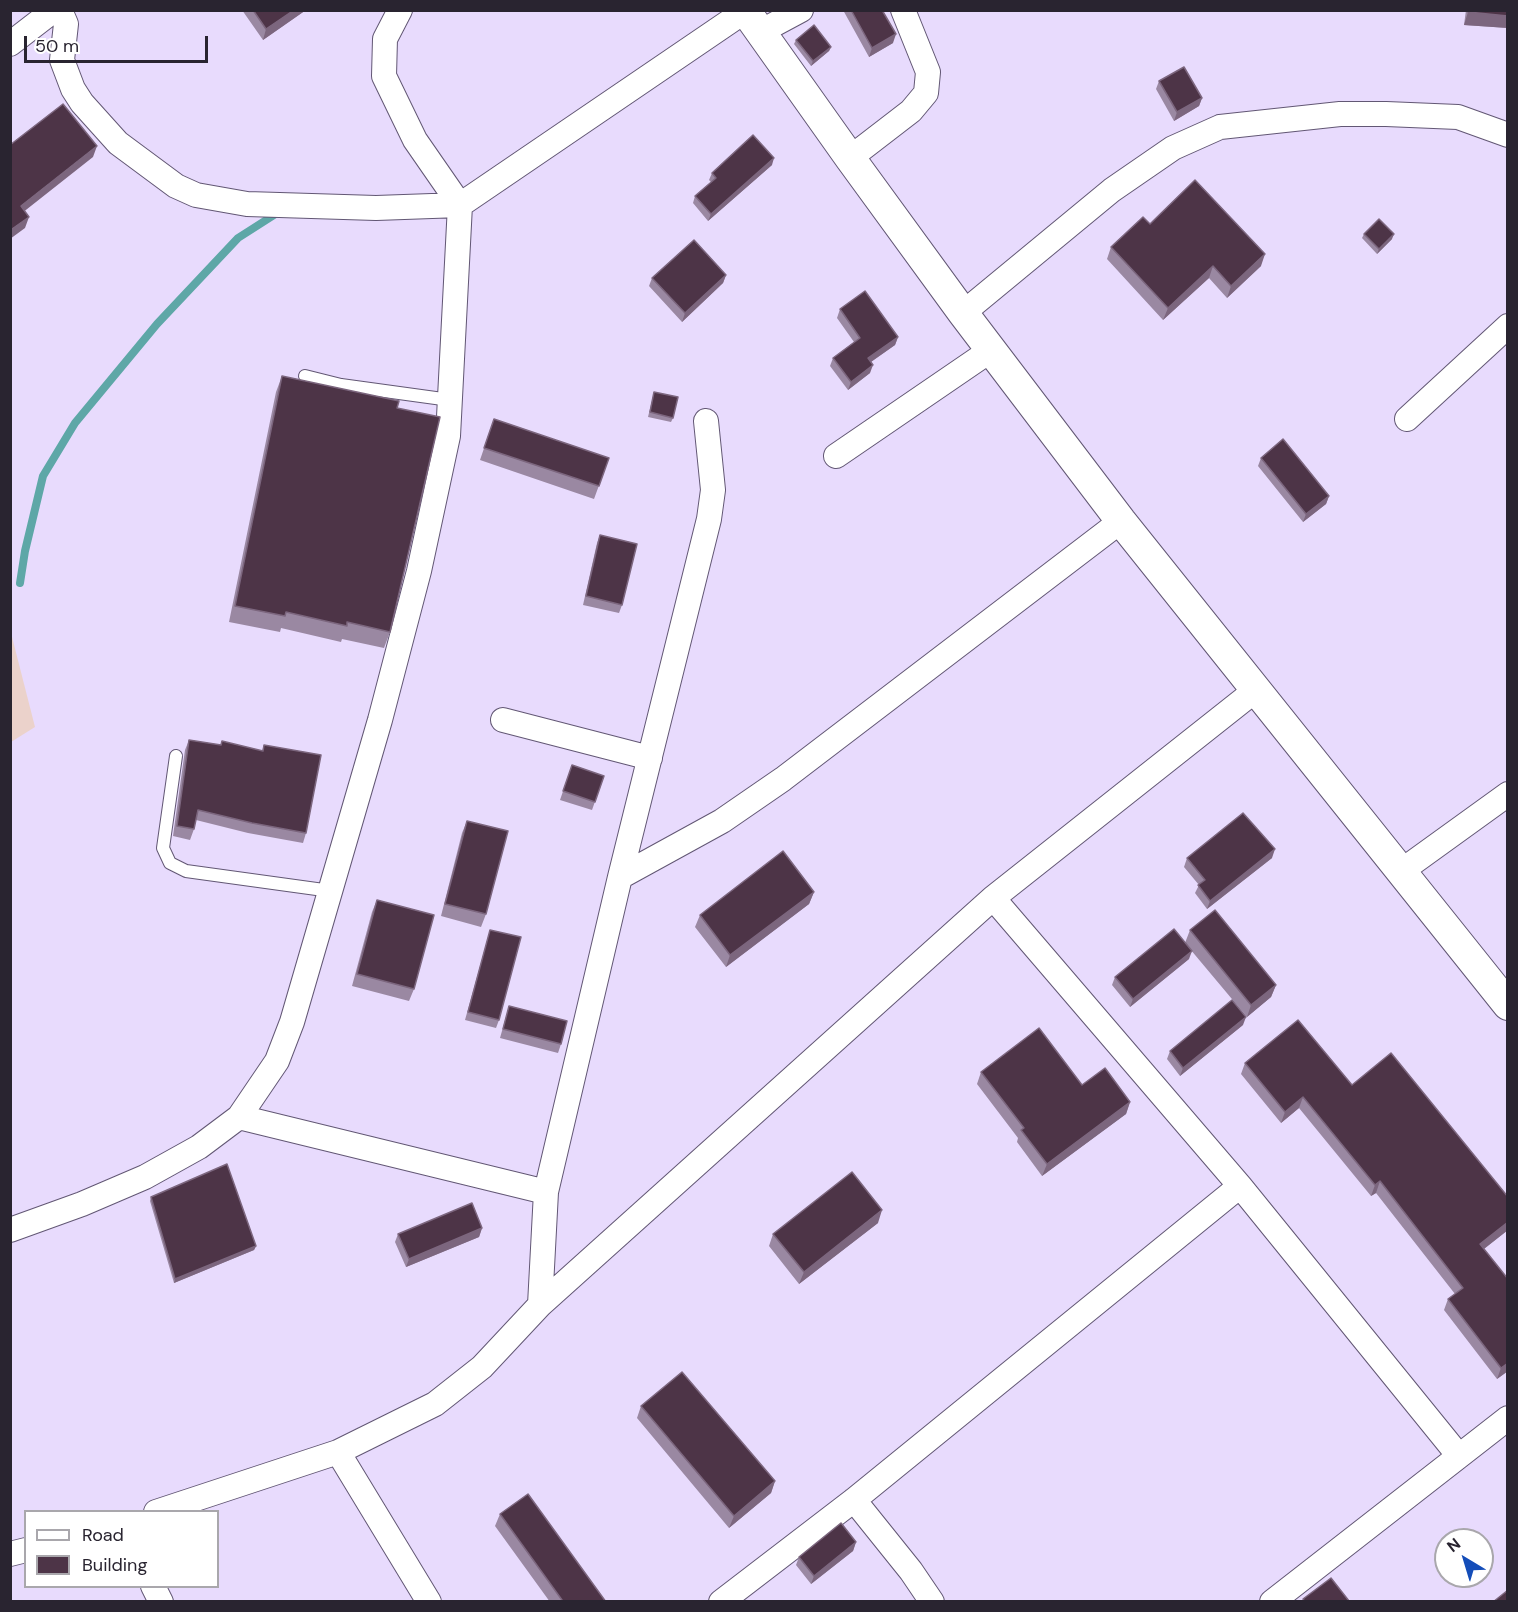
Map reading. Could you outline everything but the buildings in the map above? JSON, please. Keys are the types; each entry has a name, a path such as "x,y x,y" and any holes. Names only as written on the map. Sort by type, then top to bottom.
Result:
{"street":[{"path":"10,44 54,10"},
{"path":"60,10 66,24 62,60 73,89 82,103 118,143 176,186 196,195 267,206 376,208 460,205 750,18 801,10"},
{"path":"10,1230 82,1204 145,1177 199,1147 239,1117 277,1061 292,1022 380,720 419,571 448,436 460,205 415,140 384,76 386,39 400,10"},
{"path":"850,159 911,111 926,93 928,72 903,10"},
{"path":"750,18 963,313 1121,521 1508,1005"},
{"path":"963,313 1112,190 1173,148 1220,127 1340,114 1386,114 1458,117 1508,135"},
{"path":"1407,419 1508,326"},
{"path":"836,456 991,350"},
{"path":"540,1305 546,1192 620,878 709,519 713,490 706,421"},
{"path":"620,878 722,821 783,779 1121,521"},
{"path":"162,1510 338,1452 435,1404 482,1367 540,1305 993,898 1257,689"},
{"path":"502,720 650,758"},
{"path":"1400,872 1508,794"},
{"path":"993,898 1240,1186 1459,1456"},
{"path":"239,1117 546,1192"},
{"path":"721,1602 854,1500 1240,1186"},
{"path":"1272,1602 1508,1418"},
{"path":"338,1452 429,1602"},
{"path":"854,1500 932,1602"},
{"path":"154,1588 161,1602"}],"lane":[{"path":"306,376 341,385 450,400"},
{"path":"176,756 163,848 170,863 186,871 330,891"}],"shaded area":[{"path":"10,629 35,727 11,742 10,742"}],"waterway":[{"path":"20,583 25,551 43,476 75,423 157,324 238,238 274,215"}]}
